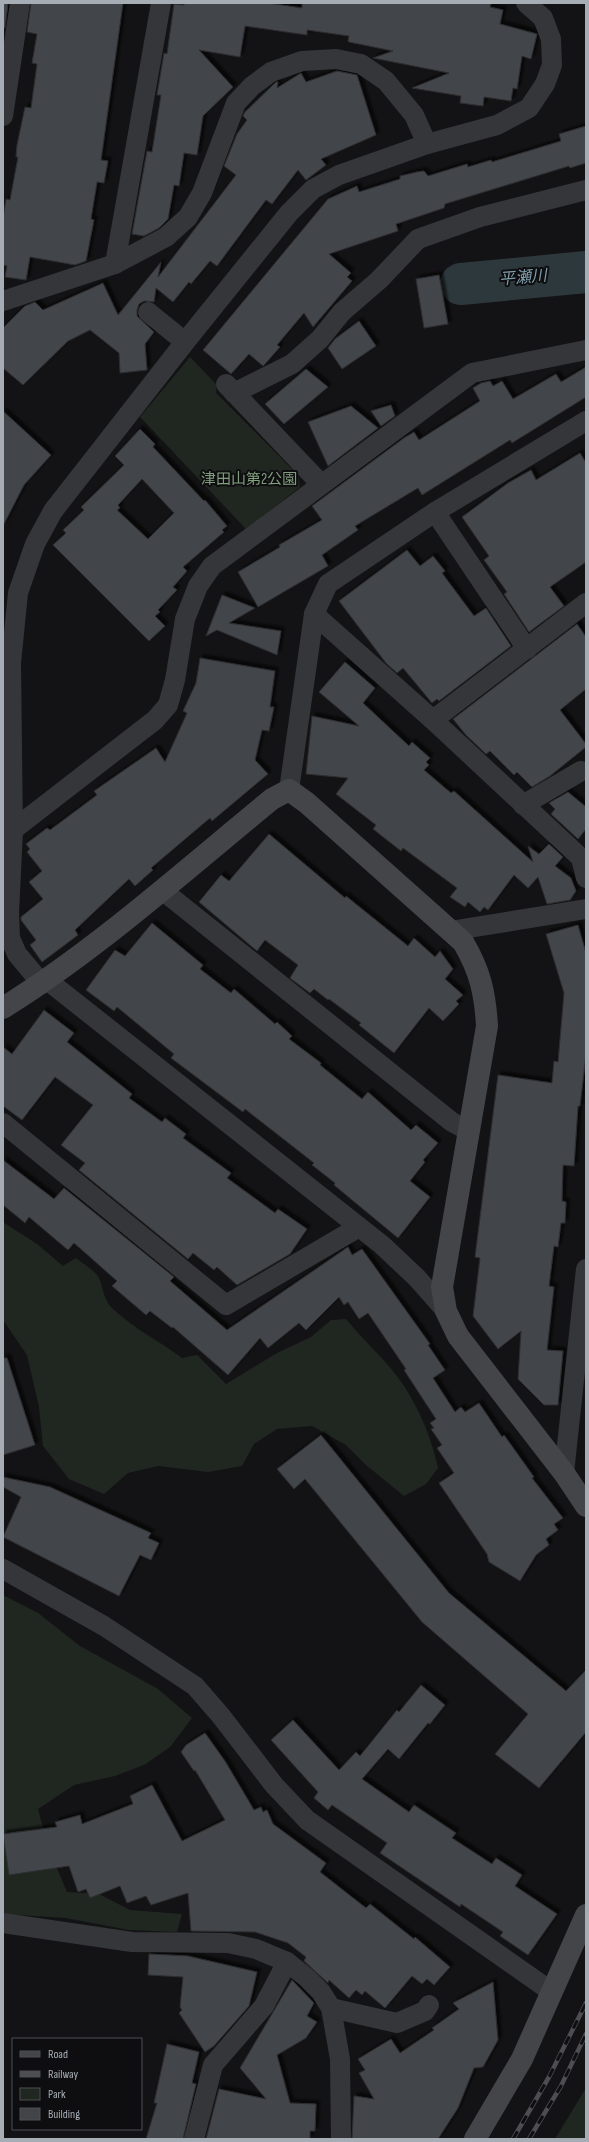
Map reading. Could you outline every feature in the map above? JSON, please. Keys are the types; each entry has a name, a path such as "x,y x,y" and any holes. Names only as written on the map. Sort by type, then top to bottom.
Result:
{"street":[{"path":"3,116 20,3"},
{"path":"115,264 161,3"},
{"path":"526,3 543,18 551,39 552,65 546,84 529,108 497,124 427,144 340,175 313,189 289,213 185,342 54,511 35,544 18,593 7,666 10,938 17,954 45,982 382,1245 417,1278 446,1311 458,1336 564,1473 586,1506"},
{"path":"3,301 115,264 166,237 188,217 202,193 236,103 252,86 271,72 302,61 336,59 361,64 386,81 414,115 427,144"},
{"path":"321,484 229,388 292,364 320,340 342,312 379,280 418,239 480,218 586,190"},
{"path":"148,312 185,342"},
{"path":"8,834 156,720 168,705 175,680 185,619 198,586 212,566 472,373 586,350"},
{"path":"289,790 314,614 328,584 434,512 586,422"},
{"path":"434,512 527,649"},
{"path":"433,720 586,603"},
{"path":"314,614 433,720 523,805 584,858 586,878"},
{"path":"523,805 581,771"},
{"path":"3,1008 45,982 162,890 272,799 289,790"},
{"path":"289,790 311,807 463,942 475,962 486,998 487,1026 442,1287 446,1311"},
{"path":"162,890 452,1122 469,1132"},
{"path":"450,931 586,909"},
{"path":"3,1123 226,1305 359,1227"},
{"path":"564,1473 586,1269"},
{"path":"3,1569 104,1626 195,1686 221,1716 274,1785 306,1820 552,1992"},
{"path":"475,2139 522,2059 586,1914"},
{"path":"3,1922 132,1942 228,1943 256,1949 287,1962 306,1977 321,1992 331,2008 340,2059 341,2139"},
{"path":"194,2139 213,2065 264,2006 287,1962"},
{"path":"331,2008 397,2023 425,2011 429,2005"}],"green space":[{"name":"津田山第2公園","path":"190,357 217,385 216,393 298,475 300,487 246,529 140,417"},
{"path":"3,1222 37,1244 63,1266 76,1258 97,1275 106,1300 120,1315 182,1358 197,1355 226,1384 277,1353 311,1337 331,1320 346,1319 387,1364 405,1387 425,1426 435,1454 438,1468 426,1484 404,1496 366,1465 346,1445 312,1426 277,1429 254,1444 242,1466 208,1472 158,1466 128,1473 104,1494 69,1479 43,1446 39,1407 27,1355 3,1320"},
{"path":"3,1595 38,1613 80,1646 158,1689 192,1718 170,1747 144,1765 115,1776 74,1785 38,1809 48,1847 67,1892 99,1894 130,1910 182,1914 177,1932 129,1930 66,1918 3,1914"},
{"path":"586,2088 586,2139 555,2139"}],"building":[{"path":"3,3 8,3 5,28 3,28"},
{"path":"31,3 123,3 101,160 108,161 104,183 97,182 91,219 94,220 86,261 75,265 30,257 26,280 5,277 7,266 3,265 3,218 6,199 10,200 18,157 16,157 17,145 25,107 31,108 37,64 32,63 37,34 27,32"},
{"path":"184,3 268,3 302,8 302,3 491,3 490,7 503,10 500,24 537,34 531,59 522,56 517,89 513,88 511,101 484,97 483,106 460,103 461,96 412,88 449,73 373,58 393,51 349,42 349,36 307,30 307,35 245,26 240,57 199,50 233,87 203,116 197,155 184,153 179,186 174,185 168,219 159,228 144,236 132,234 147,151 152,152 161,95 157,95 164,53 167,54 174,4 184,5"},
{"path":"337,71 357,75 376,135 321,159 326,165 306,180 298,170 272,204 266,200 217,266 210,261 191,284 189,282 173,302 156,288 154,302 144,301 139,304 137,316 154,332 145,344 147,370 120,373 119,353 90,330 68,341 23,385 3,368 3,328 25,306 35,302 43,310 103,283 118,315 161,262 158,277 236,175 224,166 237,134 247,120 243,116 245,112 276,82 278,82 277,88 301,73 306,82"},
{"path":"586,126 586,163 570,168 569,166 445,204 444,208 396,224 398,231 329,254 351,273 347,277 352,281 313,327 304,313 277,345 280,347 263,366 249,354 231,374 203,350 328,199 357,186 359,192 400,179 400,176 417,172 424,171 428,176 467,164 468,167 491,160 492,162 561,141 559,134"},
{"path":"439,275 448,324 424,328 416,279"},
{"path":"359,321 376,346 342,369 328,348 335,339"},
{"path":"586,367 586,397 512,443 510,440 422,495 418,488 355,526 358,530 322,555 328,566 258,607 238,572 280,547 279,545 322,520 312,506 404,438 414,432 419,440 480,401 473,388 481,383 490,381 493,386 502,381 513,399 556,374 561,382"},
{"path":"306,369 328,387 284,424 265,404"},
{"path":"391,405 395,416 381,426 371,411"},
{"path":"351,406 378,428 328,466 308,422"},
{"path":"3,411 51,455 24,485 3,526"},
{"path":"140,429 155,444 153,447 204,501 205,500 227,526 222,530 224,532 183,567 187,571 173,587 177,590 158,610 160,612 155,616 165,626 149,641 53,545 66,533 63,530 84,510 81,507 124,465 115,456","holes":["142,479 174,513 148,539 117,510 120,508 118,505"]},
{"path":"580,453 586,463 586,562 550,587 564,606 529,632 504,594 507,592 484,560 489,556 462,517 508,483 531,470 536,480"},
{"path":"407,550 420,566 433,556 445,571 442,573 474,616 486,608 511,646 439,701 437,699 432,703 403,668 397,673 386,663 339,601"},
{"path":"222,595 255,608 229,623 281,631 277,655 217,630 206,636"},
{"path":"577,624 586,637 586,689 560,710 586,744 586,747 550,776 532,787 517,772 514,775 490,751 486,754 466,735 453,719"},
{"path":"200,658 275,671 270,707 274,707 269,731 262,730 255,760 268,774 212,821 210,818 151,868 153,870 135,886 129,879 75,930 78,935 42,962 30,945 36,940 21,920 21,917 43,899 29,882 42,871 27,852 30,849 26,844 47,828 50,830 97,795 94,791 156,748 165,762 187,713 183,711 196,683"},
{"path":"345,662 375,688 363,703 409,746 412,742 430,758 426,762 429,765 424,770 451,793 454,791 533,862 528,846 539,854 549,844 563,857 555,866 571,878 576,891 570,900 547,904 538,877 528,888 514,875 488,910 484,907 480,912 468,902 465,907 450,897 457,888 403,848 401,851 373,829 376,825 336,794 348,778 306,774 312,716 359,726 319,692"},
{"path":"568,792 586,807 586,829 578,839 551,814 555,809 549,803"},
{"path":"269,834 345,898 346,896 408,946 414,938 435,957 440,951 453,969 445,979 463,995 456,1001 459,1004 443,1021 429,1008 394,1053 359,1025 361,1023 329,999 328,1000 314,989 310,993 290,978 298,965 265,940 257,951 199,902 221,875 229,881"},
{"path":"152,923 203,965 200,969 231,993 234,989 275,1024 277,1022 292,1036 289,1039 321,1063 320,1065 362,1099 368,1092 411,1130 416,1125 438,1143 423,1160 425,1162 410,1181 430,1197 398,1238 334,1185 335,1183 312,1165 314,1163 245,1109 243,1112 171,1058 174,1054 117,1007 114,1011 86,990 115,950 125,956"},
{"path":"578,925 586,953 586,1054 580,1106 578,1106 574,1166 563,1165 562,1201 566,1202 565,1223 561,1223 558,1247 554,1246 549,1286 554,1287 547,1350 563,1351 558,1405 544,1405 518,1379 521,1331 498,1349 473,1316 480,1258 475,1257 498,1075 552,1083 554,1061 558,1062 564,993 546,934"},
{"path":"44,1010 74,1033 67,1042 132,1094 129,1098 162,1122 165,1118 186,1134 183,1138 231,1173 227,1178 275,1213 278,1209 307,1229 290,1254 237,1285 217,1267 214,1270 193,1253 188,1259 79,1170 85,1163 61,1145 93,1105 55,1077 22,1120 3,1106 3,1047 12,1054"},
{"path":"3,1160 54,1199 64,1188 174,1277 170,1281 227,1330 348,1247 352,1255 362,1249 430,1344 428,1345 445,1370 433,1378 455,1412 461,1407 465,1412 479,1403 502,1437 504,1435 534,1477 532,1478 563,1518 554,1524 558,1530 546,1539 549,1545 536,1555 520,1581 489,1562 487,1554 439,1483 454,1473 437,1448 442,1445 431,1429 434,1428 430,1423 436,1419 404,1370 406,1369 368,1313 359,1319 348,1302 344,1305 339,1297 306,1330 299,1323 268,1348 260,1338 228,1375 173,1327 172,1328 150,1311 146,1315 112,1286 117,1281 74,1243 68,1250 29,1217 25,1223 3,1205"},
{"path":"3,1358 7,1358 35,1445 3,1455"},
{"path":"321,1435 449,1593 566,1691 586,1670 586,1732 539,1788 495,1754 528,1714 422,1622 305,1479 294,1489 277,1469"},
{"path":"3,1477 50,1487 151,1533 148,1538 159,1543 151,1560 140,1555 119,1596 3,1537 21,1497 3,1487"},
{"path":"421,1685 445,1705 430,1724 428,1723 399,1759 388,1749 362,1779 409,1812 414,1805 456,1833 452,1838 492,1864 496,1858 522,1875 515,1886 557,1914 528,1955 500,1936 503,1932 461,1904 460,1907 380,1853 387,1843 332,1805 328,1810 314,1798 318,1792 271,1740 293,1720 339,1770 356,1752 360,1756 397,1710 399,1712"},
{"path":"205,1733 225,1761 254,1810 261,1807 263,1812 267,1810 273,1824 326,1863 320,1872 366,1908 370,1904 414,1939 415,1937 450,1967 434,1985 427,1979 422,1984 412,1976 385,2008 365,1991 362,1995 356,1990 349,1998 329,1980 328,1983 304,1961 306,1957 288,1943 255,1932 191,1931 188,1893 151,1905 146,1896 127,1903 120,1886 90,1898 86,1889 78,1892 69,1866 9,1875 3,1834 57,1827 55,1822 80,1815 82,1824 133,1804 130,1796 152,1785 182,1841 225,1820 195,1770 194,1771 181,1752 186,1745"},
{"path":"149,1954 188,1956 257,1972 249,2006 214,2046 205,2052 179,2013 182,2010 180,2007 183,1977 148,1975"},
{"path":"292,1980 314,2003 307,2016 317,2022 306,2038 277,2055 290,2103 316,2104 315,2131 310,2131 310,2139 206,2139 219,2089 266,2099 240,2068"},
{"path":"493,1982 498,2040 483,2067 474,2068 458,2108 438,2139 352,2139 354,2096 374,2099 359,2073 365,2070 358,2059 391,2039 400,2053 434,2030 432,2028 459,2009 453,2003"},
{"path":"167,2044 199,2052 192,2083 196,2084 183,2139 146,2139 157,2103 154,2103"}],"waterway":[{"name":"平瀬川","path":"461,284 586,272"}],"railway":[{"path":"513,2139 549,2077 586,2003"},
{"path":"529,2139 561,2086 586,2034"}]}
